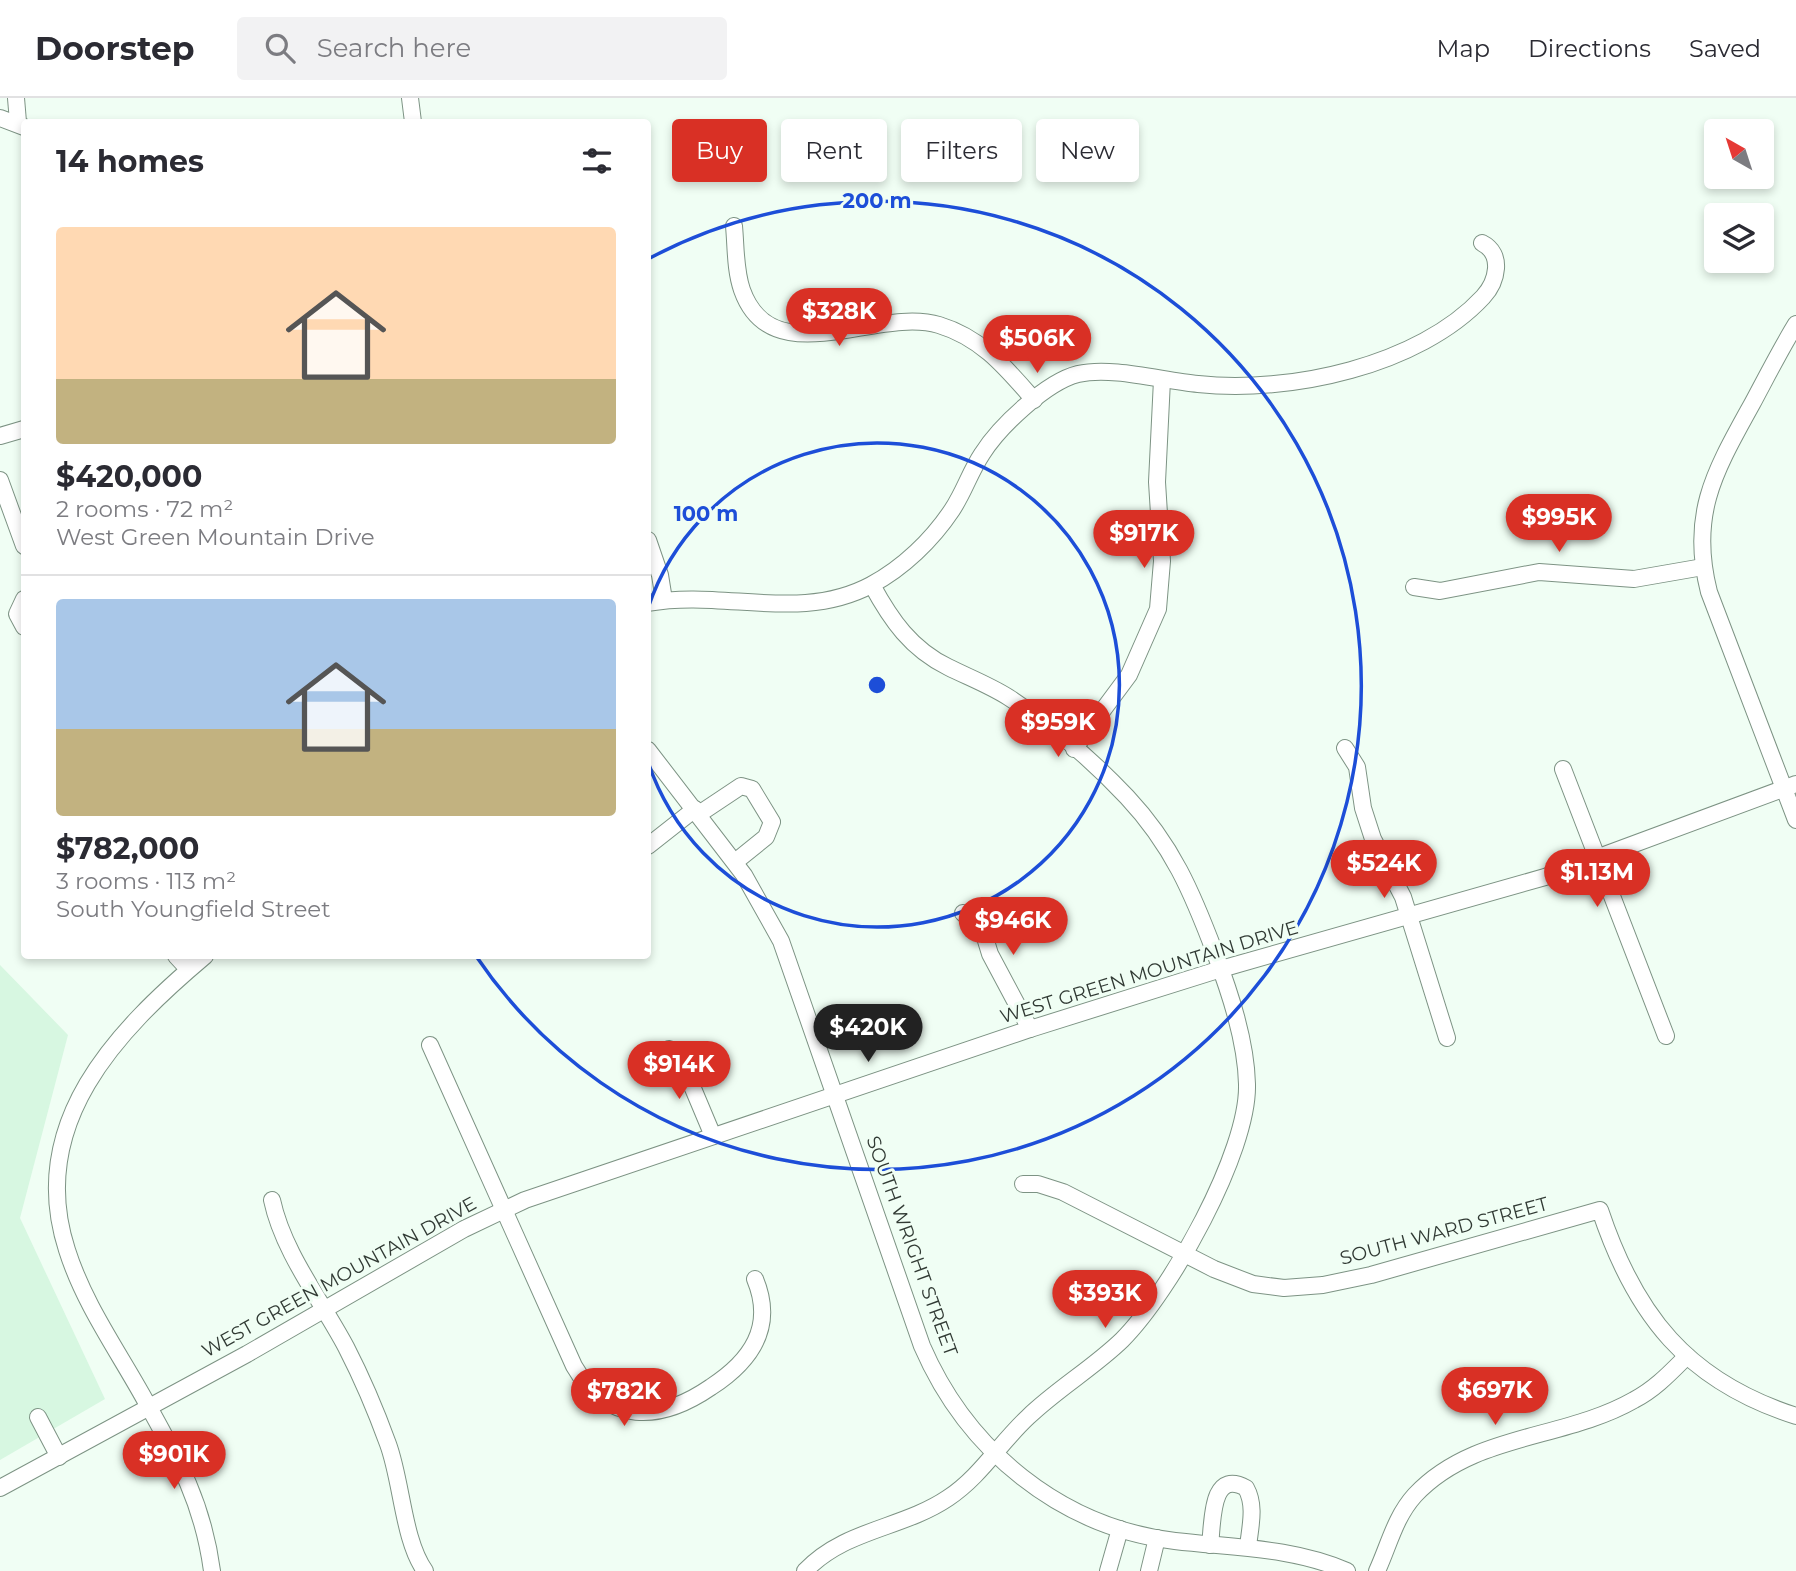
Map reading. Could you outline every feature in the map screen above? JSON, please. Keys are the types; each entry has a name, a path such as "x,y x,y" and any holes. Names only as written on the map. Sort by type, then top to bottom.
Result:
{"street":[{"path":"0,118 21,124 16,98"},
{"path":"410,98 413,119"},
{"path":"734,226 742,288 754,314 769,326 787,333 808,334 891,321 938,324 966,335 989,351 1034,400"},
{"path":"651,549 660,575 656,602 792,605 833,599 872,585 911,557 937,530 960,498 992,439 1034,400 1065,379 1086,373 1218,385 1288,382 1344,371 1402,352 1448,326 1486,294 1497,264 1494,253 1482,243"},
{"path":"1795,326 1719,464 1706,496 1701,531 1703,567 1709,592 1790,786 1796,820"},
{"path":"1074,749 1129,674 1158,609 1162,561 1157,482 1162,380"},
{"path":"0,436 21,430"},
{"path":"0,480 21,538"},
{"path":"1414,587 1440,591 1539,572 1634,579 1703,567"},
{"path":"805,1571 842,1542 923,1512 948,1498 981,1470 1035,1410 1122,1339 1147,1310 1182,1254 1232,1158 1246,1104 1246,1065 1221,970 1189,883 1170,850 1127,797 1074,749 1012,699 946,667 915,646 892,620 872,585"},
{"path":"1345,748 1357,768 1363,808 1373,839 1396,879 1447,1038"},
{"name":"SOUTH WRIGHT STREET","path":"651,754 735,862 765,907 781,941 930,1364 962,1417 1021,1478 1053,1499 1120,1529 1157,1538 1293,1554 1346,1571"},
{"path":"1563,769 1666,1036"},
{"path":"651,844 741,786 752,789 772,822 766,837 735,862"},
{"name":"WEST GREEN MOUNTAIN DRIVE","path":"0,1488 150,1408 502,1210 574,1181 1030,1028 1221,970 1505,890 1597,859 1790,786"},
{"path":"963,913 983,931 990,954 1030,1028"},
{"path":"179,959 188,970"},
{"path":"201,959 112,1046 84,1083 65,1125 58,1167 56,1205 67,1251 94,1313 180,1459 194,1492 205,1530 212,1571"},
{"path":"430,1045 502,1210 582,1378 600,1398 641,1413 659,1411 685,1404 743,1363 757,1341 761,1328 762,1303 755,1279"},
{"path":"669,1049 684,1067 713,1136"},
{"name":"SOUTH WARD STREET","path":"1023,1184 1038,1184 1063,1192 1182,1254 1253,1284 1303,1288 1371,1275 1600,1210 1617,1260 1633,1291 1668,1338 1687,1356 1743,1395 1796,1416"},
{"path":"272,1200 279,1226 366,1388 389,1446 412,1548 425,1571"},
{"path":"1377,1571 1403,1511 1415,1496 1454,1464 1508,1442 1615,1410 1648,1391 1687,1356"},
{"path":"38,1417 59,1457"},
{"path":"1210,1545 1216,1493 1222,1486 1231,1483 1246,1488 1250,1495 1252,1510 1248,1547"},
{"path":"1108,1571 1120,1529"},
{"path":"1149,1571 1157,1538"}],"shaded area":[{"path":"0,965 68,1035 20,1218 105,1399 0,1460"}]}
